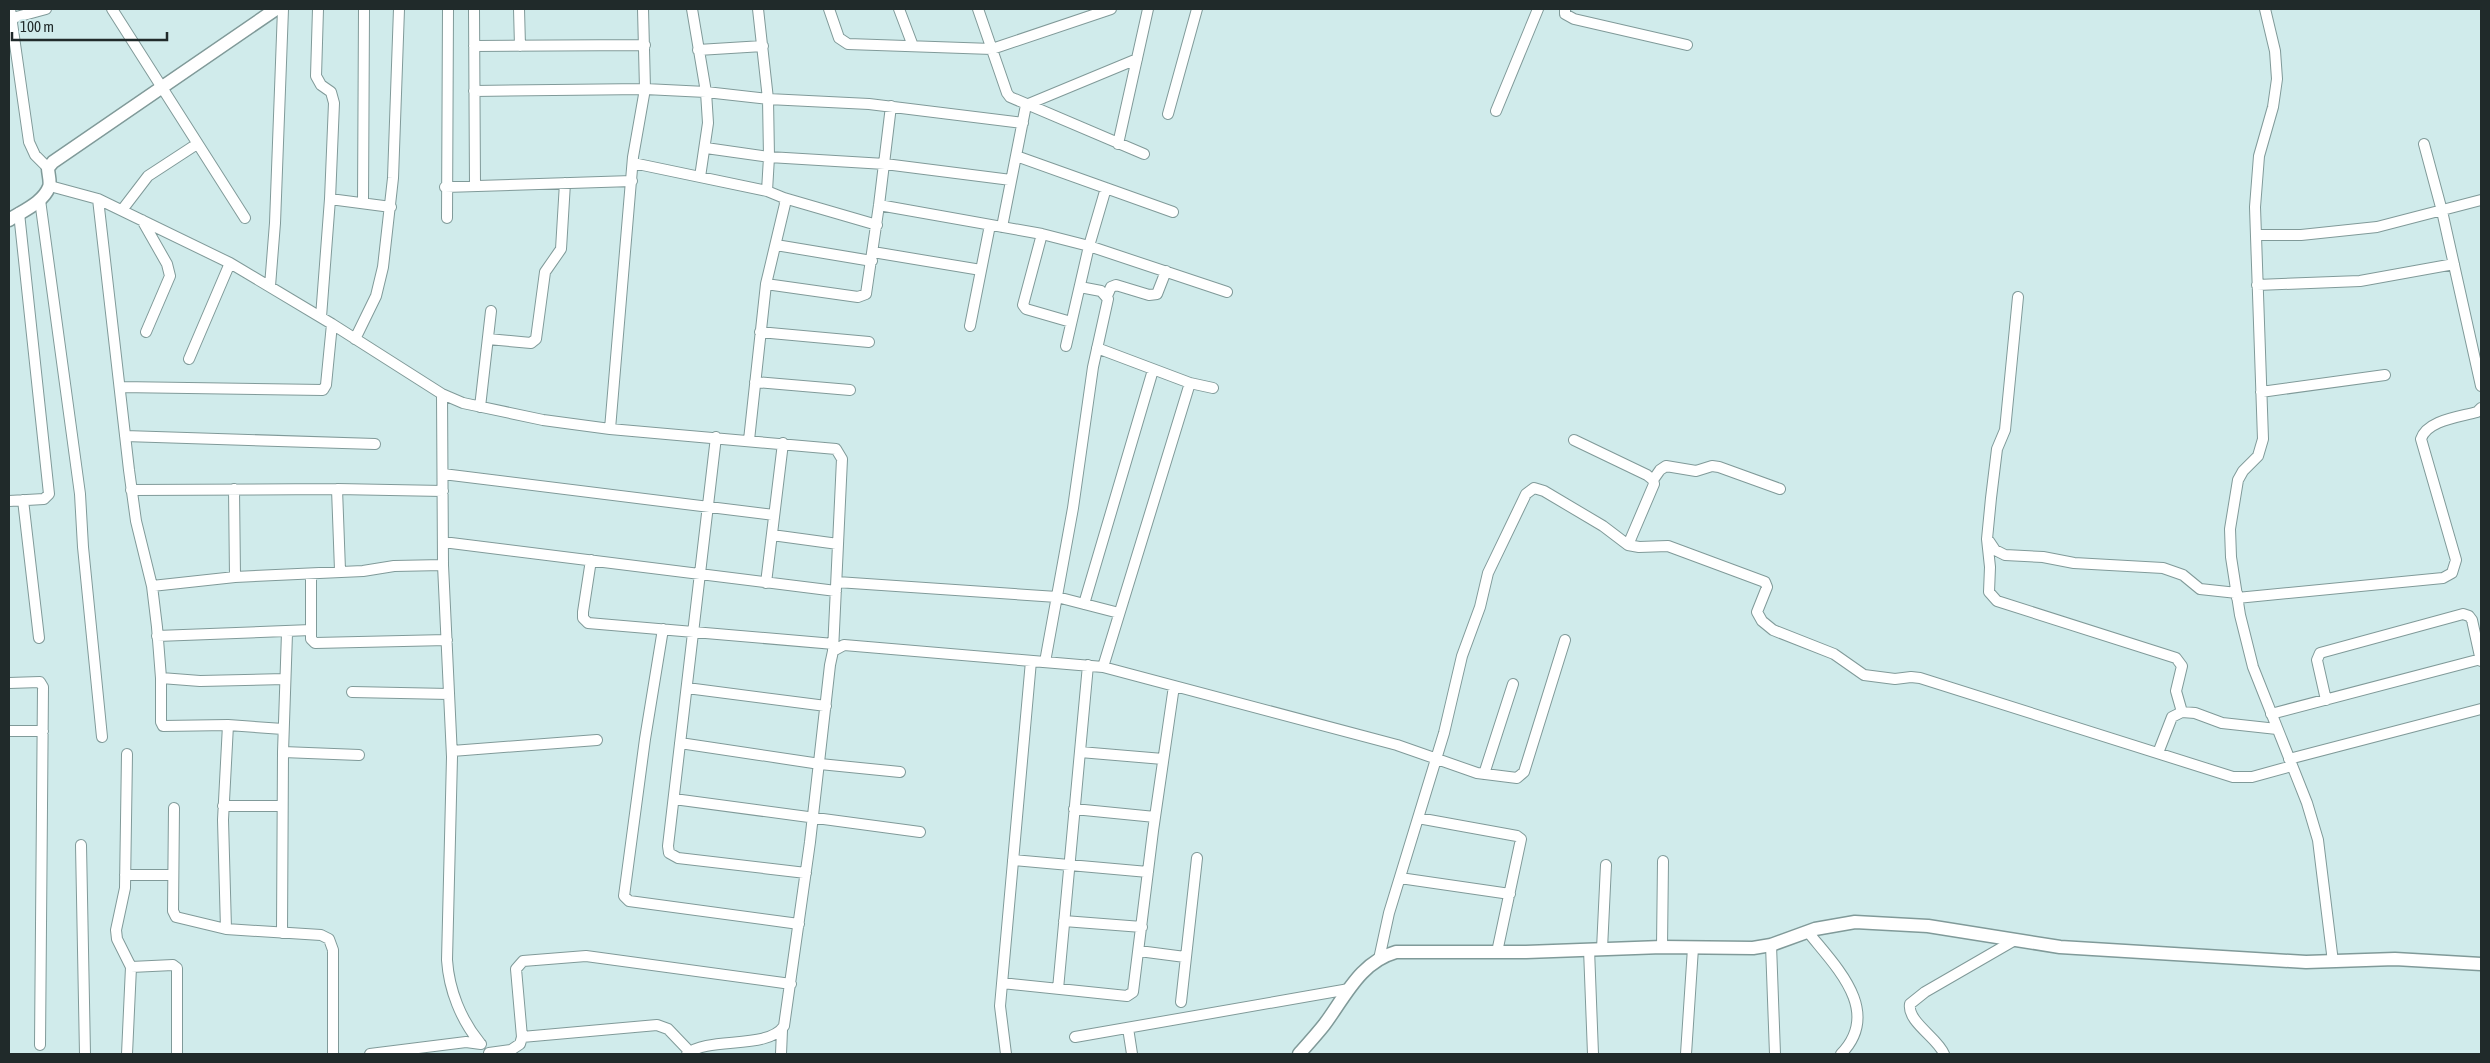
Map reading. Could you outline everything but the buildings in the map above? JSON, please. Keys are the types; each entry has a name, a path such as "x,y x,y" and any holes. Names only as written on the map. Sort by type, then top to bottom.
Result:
{"street":[{"path":"9,501 44,499 49,494 14,216 40,200 50,186 48,168 36,156 29,142 14,72 10,15 46,9"},
{"path":"112,9 245,218"},
{"path":"48,168 53,162 276,9"},
{"path":"270,286 275,223 283,9"},
{"path":"318,9 316,76 321,85 331,92 333,98 330,199 320,317"},
{"path":"363,203 364,9"},
{"path":"355,339 378,291 391,207 399,9"},
{"path":"446,218 448,9"},
{"path":"474,9 475,186"},
{"path":"519,9 520,46"},
{"path":"610,429 633,163 644,89 644,9"},
{"path":"692,9 706,92 708,123 706,148 700,177"},
{"path":"758,9 768,99 769,157 767,191"},
{"path":"829,9 836,34 843,42 992,49 1111,9"},
{"path":"899,9 913,46"},
{"path":"978,9 1007,93 1026,105 1144,154"},
{"path":"1118,144 1148,9"},
{"path":"1168,114 1197,9"},
{"path":"1496,111 1538,9"},
{"path":"1565,9 1565,14 1574,19 1687,46"},
{"path":"2265,9 2275,52 2277,79 2275,95 2259,156 2255,207 2262,447 2258,456 2243,471 2238,480 2230,530 2231,557 2237,595 2253,667 2307,803 2318,840 2333,962"},
{"path":"474,46 645,45"},
{"path":"698,50 763,46"},
{"path":"1026,105 1137,58"},
{"path":"474,91 644,89 706,92 768,99 891,106 1023,123"},
{"path":"1002,227 1026,105"},
{"path":"766,284 862,296 868,290 891,106"},
{"path":"122,210 141,182 197,144"},
{"path":"2424,144 2442,211 2481,386"},
{"path":"706,148 769,157 885,164 1011,180"},
{"path":"1016,156 1173,212"},
{"path":"633,163 767,191 784,198 876,225"},
{"path":"445,187 632,180"},
{"path":"488,339 531,344 536,339 545,272 561,249 565,183"},
{"path":"50,186 98,199 230,263 332,324 442,394 480,407 543,420 610,429 836,448 842,460 833,648 806,873 786,1021 782,1030 781,1054"},
{"path":"1066,346 1089,246 1106,188"},
{"path":"749,440 766,284 785,204 784,198"},
{"path":"98,199 131,490 136,521 152,586 161,678 161,722 163,725 228,725 283,729"},
{"path":"330,199 391,207"},
{"path":"40,200 80,494 83,548 102,737"},
{"path":"2256,235 2301,234 2378,228 2481,200"},
{"path":"879,205 1042,234 1089,246 1227,292"},
{"path":"142,220 167,264 170,276 146,332"},
{"path":"970,326 990,225"},
{"path":"1042,234 1023,305 1026,310 1071,322"},
{"path":"776,245 981,270"},
{"path":"189,359 230,263"},
{"path":"2257,285 2360,281 2454,264"},
{"path":"1044,662 1073,508 1097,348 1107,296 1111,287 1116,285 1149,295 1157,294 1166,272"},
{"path":"1080,287 1101,291 1107,296"},
{"path":"2018,297 2005,430 1997,449 1987,539 1990,567 1989,589 1994,599 2176,658 2182,666 2176,691 2182,712"},
{"path":"480,407 491,311"},
{"path":"120,387 323,390 326,385 332,324"},
{"path":"760,332 869,342"},
{"path":"1097,348 1190,383 1213,388"},
{"path":"1084,604 1153,370"},
{"path":"2261,392 2385,375"},
{"path":"755,382 850,390"},
{"path":"1103,667 1190,383"},
{"path":"442,394 443,565 452,751 448,976 468,1029 489,1054 516,1048 522,1037 516,969 522,962 586,956 791,984"},
{"path":"1987,539 1992,547 2001,554 2043,557 2074,563 2163,568 2183,575 2200,589 2237,595 2443,578 2452,573 2456,560 2421,439 2424,432 2431,426 2477,412 2481,408"},
{"path":"125,436 375,444"},
{"path":"716,438 668,846 672,856 806,873"},
{"path":"1574,440 1647,475 1653,480"},
{"path":"766,583 783,443"},
{"path":"1628,545 1654,484 1653,480 1660,470 1666,466 1696,471 1712,466 1780,489"},
{"path":"443,474 774,515"},
{"path":"1379,959 1389,913 1437,758 1462,656 1480,607 1488,573 1526,494 1534,488 1544,491 1603,526 1628,545 1668,546 1765,582 1767,587 1757,612 1762,622 1780,634 1840,658 1864,675 1895,679 1916,677 2240,778 2290,762 2481,709"},
{"path":"234,489 235,576"},
{"path":"131,490 336,489 443,491"},
{"path":"336,489 340,570"},
{"path":"23,500 39,638"},
{"path":"772,535 838,544"},
{"path":"443,542 766,583 1057,597 1119,613"},
{"path":"592,560 583,612 585,622 592,624 693,631 833,648 844,645 1103,667 1397,744 1465,770 1517,778 1524,772 1565,640"},
{"path":"152,586 235,576 311,574 340,570 443,565"},
{"path":"311,574 311,639 317,644 447,640"},
{"path":"2271,714 2326,700 2481,660 2472,620 2469,616 2463,614 2323,651 2317,660 2326,700"},
{"path":"663,629 645,739 624,896 629,901 799,924"},
{"path":"157,636 311,630"},
{"path":"282,933 282,752 288,632"},
{"path":"1006,1054 1000,1013 1031,661"},
{"path":"1058,989 1088,665"},
{"path":"161,678 200,681 285,679"},
{"path":"9,683 42,684 40,1045"},
{"path":"1484,774 1513,684"},
{"path":"1002,983 1129,996 1134,990 1155,817 1174,686"},
{"path":"687,688 826,706"},
{"path":"352,692 449,694"},
{"path":"2158,753 2172,717 2182,712 2195,713 2222,723 2277,728"},
{"path":"226,929 224,806 228,725"},
{"path":"9,731 43,731"},
{"path":"452,751 597,740"},
{"path":"680,743 820,764 900,772"},
{"path":"282,752 359,755"},
{"path":"1080,752 1163,759"},
{"path":"127,754 124,896 116,930 117,940 131,967 127,1054"},
{"path":"674,799 920,832"},
{"path":"224,806 282,806"},
{"path":"174,808 173,911 176,917 226,929 326,936 332,944 333,1054"},
{"path":"1074,809 1155,817"},
{"path":"1418,818 1520,837 1522,844 1497,952"},
{"path":"81,845 85,1054"},
{"path":"1181,1002 1197,858"},
{"path":"1013,860 1148,872"},
{"path":"1662,947 1663,861"},
{"path":"1602,949 1606,865"},
{"path":"125,875 174,875"},
{"path":"1400,878 1510,894"},
{"path":"1064,921 1142,928"},
{"path":"1298,1054 1324,1025 1362,972 1379,959 1396,952 1497,952 1662,947 1734,949 1772,945 1808,932 1840,924 1878,922 1928,926 2060,947 2333,962 2409,959 2481,964"},
{"path":"1808,932 1854,994 1856,1030 1841,1054"},
{"path":"1944,1054 1941,1047 1911,1015 1910,1004 1947,979 2016,940"},
{"path":"1772,945 1775,1054"},
{"path":"1686,1054 1694,948"},
{"path":"1588,949 1592,1054"},
{"path":"1139,951 1185,957"},
{"path":"131,967 173,965 177,968 177,1054"},
{"path":"1075,1037 1349,989"},
{"path":"522,1037 657,1025 668,1029 688,1053 767,1037 782,1030"},
{"path":"1128,1028 1132,1054"},
{"path":"370,1054 466,1042 480,1043"}]}
